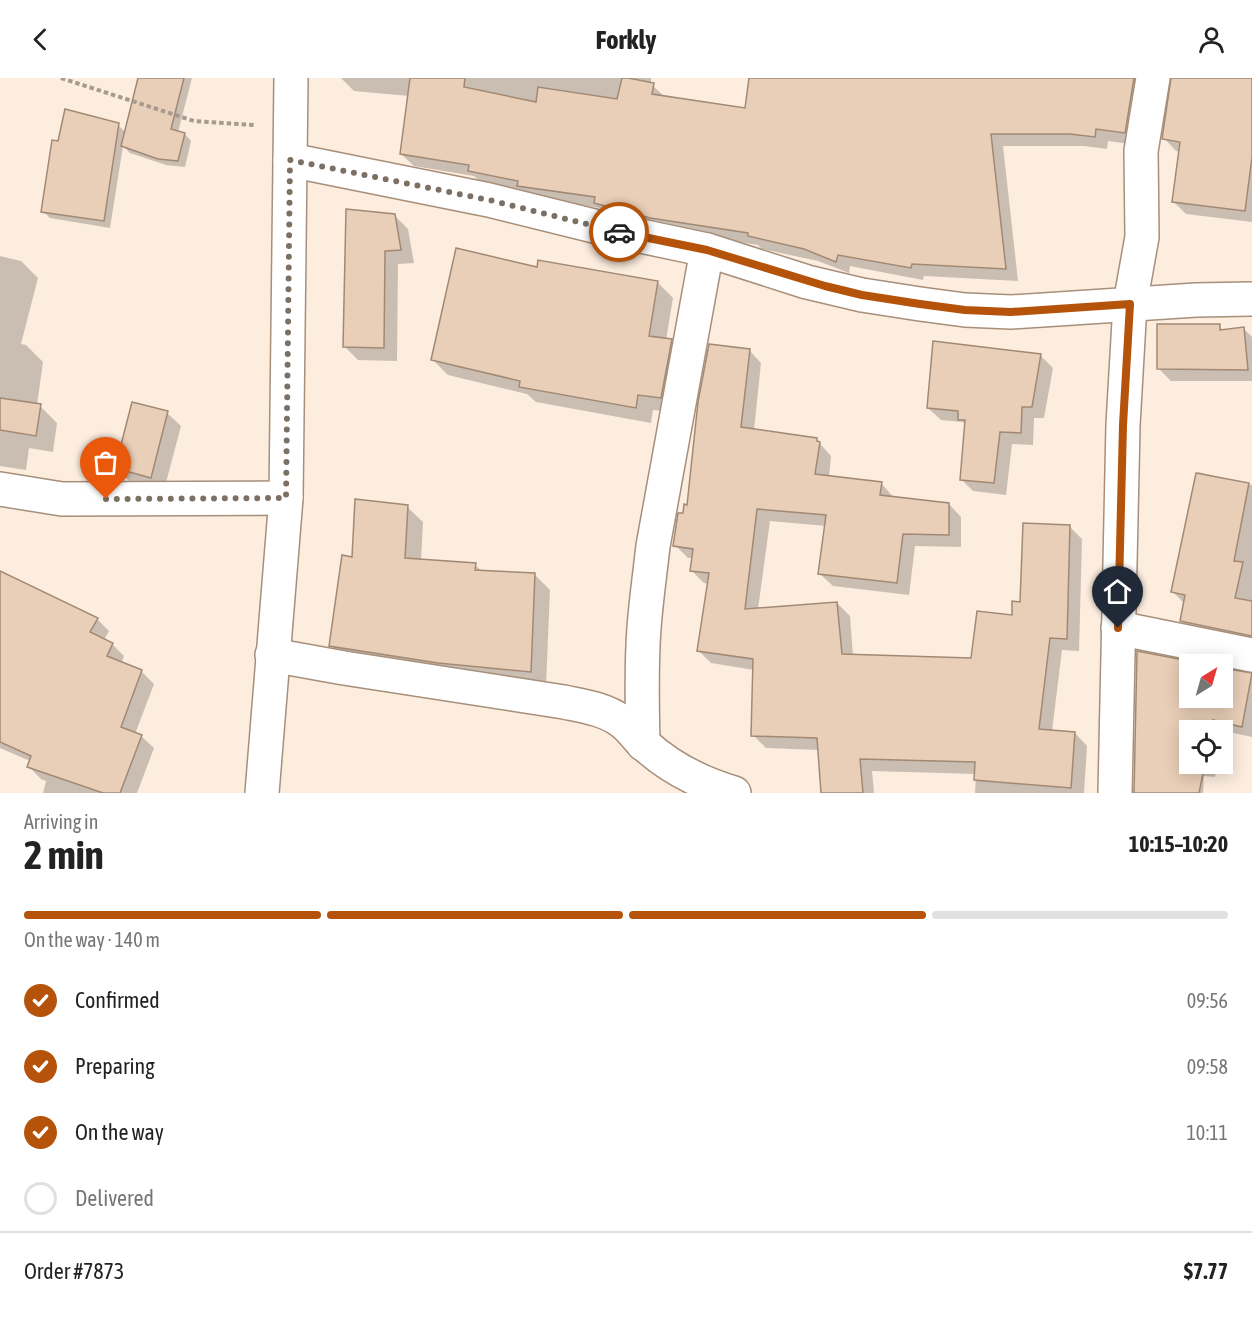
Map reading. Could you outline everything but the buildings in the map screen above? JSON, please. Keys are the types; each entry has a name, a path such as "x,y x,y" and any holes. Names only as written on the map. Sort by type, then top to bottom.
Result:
{"street":[{"path":"262,793 286,498 291,78"},
{"path":"1115,793 1123,425 1130,304 1142,237 1141,151 1153,78"},
{"path":"290,160 489,200 707,250 807,282 862,295 965,310 1011,312 1252,299"},
{"path":"643,744 644,629 650,576 707,250"},
{"path":"0,489 62,499 286,498"},
{"path":"1118,628 1252,655"},
{"path":"272,655 595,709 622,721 643,744 666,763 695,779 734,793"}],"path":[{"path":"61,78 194,121 290,127"}],"way so far":[{"path":"106,499 286,498 290,160 489,200 619,232"}],"route":[{"path":"619,232 707,250 807,282 862,295 920,304 965,310 1011,312 1130,304 1123,425 1118,628"}]}
